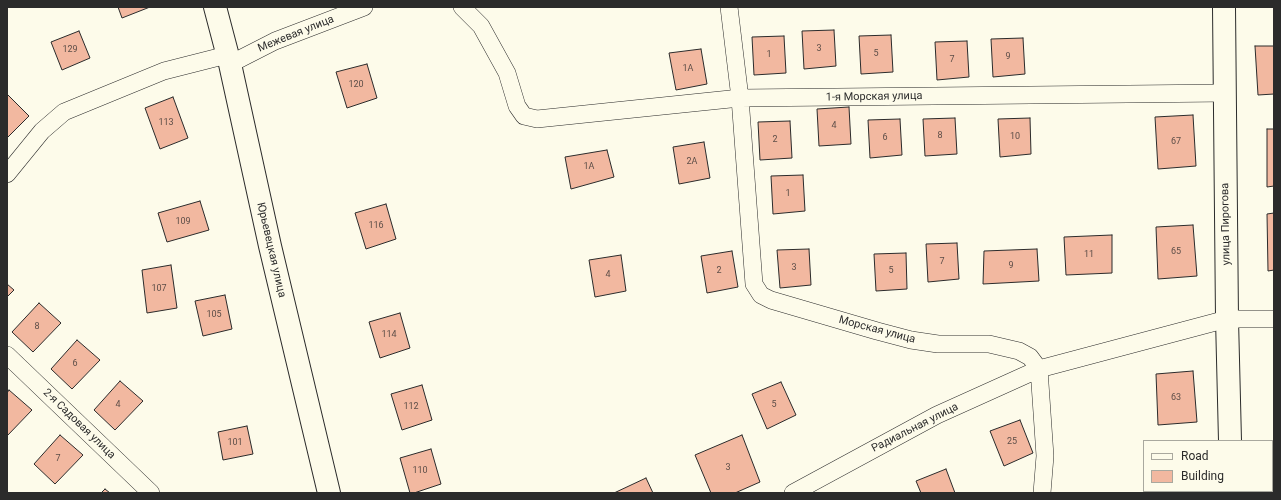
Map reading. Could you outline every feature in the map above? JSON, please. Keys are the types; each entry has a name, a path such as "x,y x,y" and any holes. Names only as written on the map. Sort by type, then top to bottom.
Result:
{"main road":[{"name":"Юрьевецкая улица","path":"215,7 329,493"},
{"name":"улица Пирогова","path":"1224,7 1227,319 1230,440"}],"street":[{"name":"Межевая улица","path":"7,174 42,130 64,112 164,71 228,60 364,7"},
{"name":"1-я Морская улица","path":"462,7 481,26 507,73 517,106 524,116 537,119 740,98 1225,93"},
{"name":"Морская улица","path":"729,7 740,98 754,284 761,296 911,340 938,344 989,344 1019,351 1030,357 1040,369"},
{"path":"1042,493 1046,456 1040,369 1227,319 1274,319"},
{"name":"2-я Садовая улица","path":"7,355 151,493"},
{"name":"Радиальная улица","path":"793,493 937,415 1040,369"}],"building":[{"path":"118,7 150,7 122,18"},
{"path":"834,30 836,66 804,69 802,31"},
{"path":"79,31 90,58 62,70 51,42"},
{"path":"891,35 893,72 861,74 859,36"},
{"path":"784,36 786,73 754,75 752,37"},
{"path":"1023,38 1025,74 993,77 991,39"},
{"path":"967,41 969,77 937,80 935,42"},
{"path":"1255,46 1274,46 1274,94 1258,95"},
{"path":"701,49 707,84 676,90 669,53"},
{"path":"367,64 377,98 347,108 336,72"},
{"path":"7,94 29,116 8,137 7,137"},
{"path":"173,97 188,138 160,149 145,108"},
{"path":"849,107 851,144 819,146 817,109"},
{"path":"1193,115 1196,166 1158,169 1155,117"},
{"path":"955,118 957,154 925,156 923,119"},
{"path":"1030,118 1031,154 1000,157 998,119"},
{"path":"900,119 902,155 870,158 868,120"},
{"path":"790,121 792,158 760,160 758,122"},
{"path":"1267,129 1274,129 1274,186 1267,187"},
{"path":"704,142 710,178 679,184 673,147"},
{"path":"607,150 614,177 571,189 565,157"},
{"path":"803,175 805,211 773,214 771,176"},
{"path":"200,201 209,230 167,242 158,213"},
{"path":"386,204 396,239 366,249 355,213"},
{"path":"1274,213 1274,270 1268,271 1267,214"},
{"path":"1193,225 1197,276 1158,279 1156,227"},
{"path":"1112,235 1112,273 1066,275 1064,237"},
{"path":"957,243 959,279 928,282 926,244"},
{"path":"809,249 811,285 780,288 777,250"},
{"path":"1037,249 1039,281 983,284 984,251"},
{"path":"732,251 738,287 707,293 701,256"},
{"path":"906,253 907,289 876,291 874,254"},
{"path":"621,255 626,291 595,297 589,260"},
{"path":"171,265 177,308 147,313 142,270"},
{"path":"7,284 14,290 7,297"},
{"path":"225,295 232,329 203,336 195,301"},
{"path":"39,303 61,323 33,352 12,332"},
{"path":"400,313 410,348 380,358 369,322"},
{"path":"77,340 100,360 72,389 51,369"},
{"path":"1193,371 1197,422 1158,425 1156,374"},
{"path":"120,381 143,401 115,430 94,410"},
{"path":"781,382 796,415 767,429 752,394"},
{"path":"422,385 432,420 402,430 391,394"},
{"path":"9,390 32,410 7,436 7,393"},
{"path":"1020,420 1033,453 1004,466 990,431"},
{"path":"247,426 253,454 223,460 218,432"},
{"path":"60,435 83,455 55,484 34,464"},
{"path":"742,435 760,482 735,493 711,493 695,455"},
{"path":"431,449 441,484 410,493 400,458"},
{"path":"946,469 955,493 921,493 916,481"},
{"path":"646,478 653,493 614,493"},
{"path":"105,489 110,493 101,493"},
{"path":"1161,492 1199,492 1199,493"}]}
